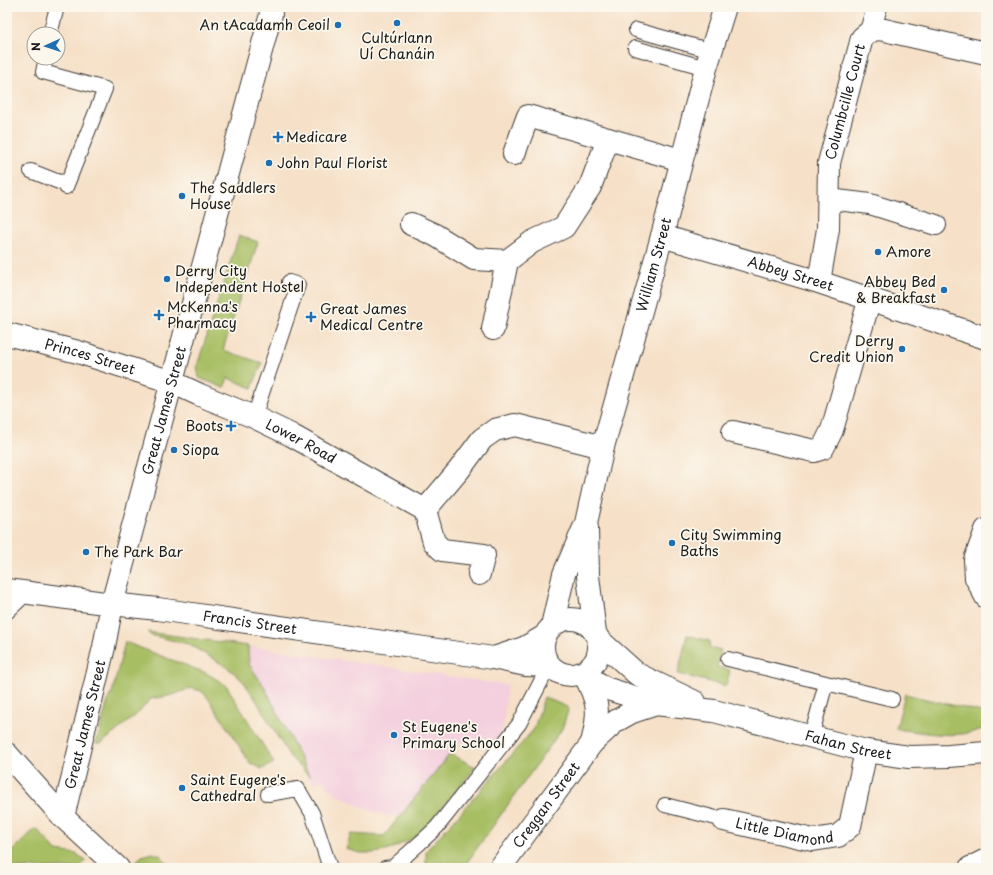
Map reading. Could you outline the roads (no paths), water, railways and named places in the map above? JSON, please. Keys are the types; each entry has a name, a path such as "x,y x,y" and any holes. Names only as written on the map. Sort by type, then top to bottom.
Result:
{"main road":[{"name":"Great James Street","path":"63,817 102,654 112,604 271,14 270,7"},
{"name":"William Street","path":"548,631 564,574 586,523 603,447 662,236 681,160 725,7"},
{"name":"Columbcille Court","path":"819,282 828,229 829,163 862,38 870,31 880,28 986,53"},
{"path":"514,154 528,116 681,160"},
{"path":"493,329 507,261 532,242 564,227 590,187 608,139"},
{"path":"411,224 435,235 474,258 507,261"},
{"name":"Abbey Street","path":"662,236 870,298 986,338"},
{"path":"733,432 814,451 822,448 832,430 870,298"},
{"name":"Princes Street","path":"7,334 78,352 172,382"},
{"name":"Lower Road","path":"172,382 254,417 291,435 425,510"},
{"path":"479,574 484,555 442,550 434,542 425,510 459,470 482,439 495,430 515,426 603,447"},
{"name":"William Street","path":"586,523 588,576 596,636"},
{"path":"986,530 975,560 976,578 986,597"},
{"name":"Francis Street","path":"7,590 158,609 493,658 526,665 549,666"},
{"path":"567,619 583,622 590,627 596,636 599,647 598,655 590,668 583,673 565,675 556,672 549,666 543,652 548,631 559,622 567,619"},
{"name":"Francis Street","path":"493,658 524,648 548,631"},
{"name":"Fahan Street","path":"596,636 637,674 714,711"},
{"name":"Fahan Street","path":"583,673 605,688 656,704 714,711 866,751 910,756 949,756 986,753"},
{"name":"Creggan Street","path":"583,673 594,693 597,705 597,722 592,743"},
{"name":"Creggan Street","path":"500,868 592,743 616,721 632,712 656,704"},
{"name":"Little Diamond","path":"724,820 813,840 838,836 850,826 866,751"},
{"path":"7,754 63,817 118,868"},
{"path":"970,868 986,860"}],"street":[{"path":"870,31 877,7"},
{"path":"829,199 870,204 936,225"}],"lane":[{"path":"52,26 57,7"},
{"path":"636,30 709,60"},
{"path":"635,48 709,60"},
{"path":"32,171 67,184 105,89 43,72 44,66"},
{"path":"254,417 275,338 298,284 289,282"},
{"path":"7,612 28,592"},
{"path":"728,659 892,699"},
{"path":"385,868 393,867 437,827 519,724 549,666"},
{"path":"811,737 826,683"},
{"path":"268,794 298,789 312,813 330,868"},
{"name":"Little Diamond","path":"665,805 724,820"}],"place":[{"name":"Cultúrlann Uí Chanáin","path":"397,23"},
{"name":"An tAcadamh Ceoil","path":"338,25"},
{"name":"Medicare","path":"278,137"},
{"name":"John Paul Florist","path":"269,163"},
{"name":"The Saddlers House","path":"182,196"},
{"name":"Amore","path":"878,252"},
{"name":"Derry City Independent Hostel","path":"167,279"},
{"name":"Abbey Bed & Breakfast","path":"944,290"},
{"name":"McKenna's Pharmacy","path":"159,315"},
{"name":"Great James Medical Centre","path":"311,317"},
{"name":"Derry Credit Union","path":"902,349"},
{"name":"Boots","path":"231,426"},
{"name":"Siopa","path":"174,450"},
{"name":"City Swimming Baths","path":"672,543"},
{"name":"The Park Bar","path":"86,552"},
{"name":"St Eugene's Primary School","path":"394,735"},
{"name":"Saint Eugene's Cathedral","path":"182,788"}]}
